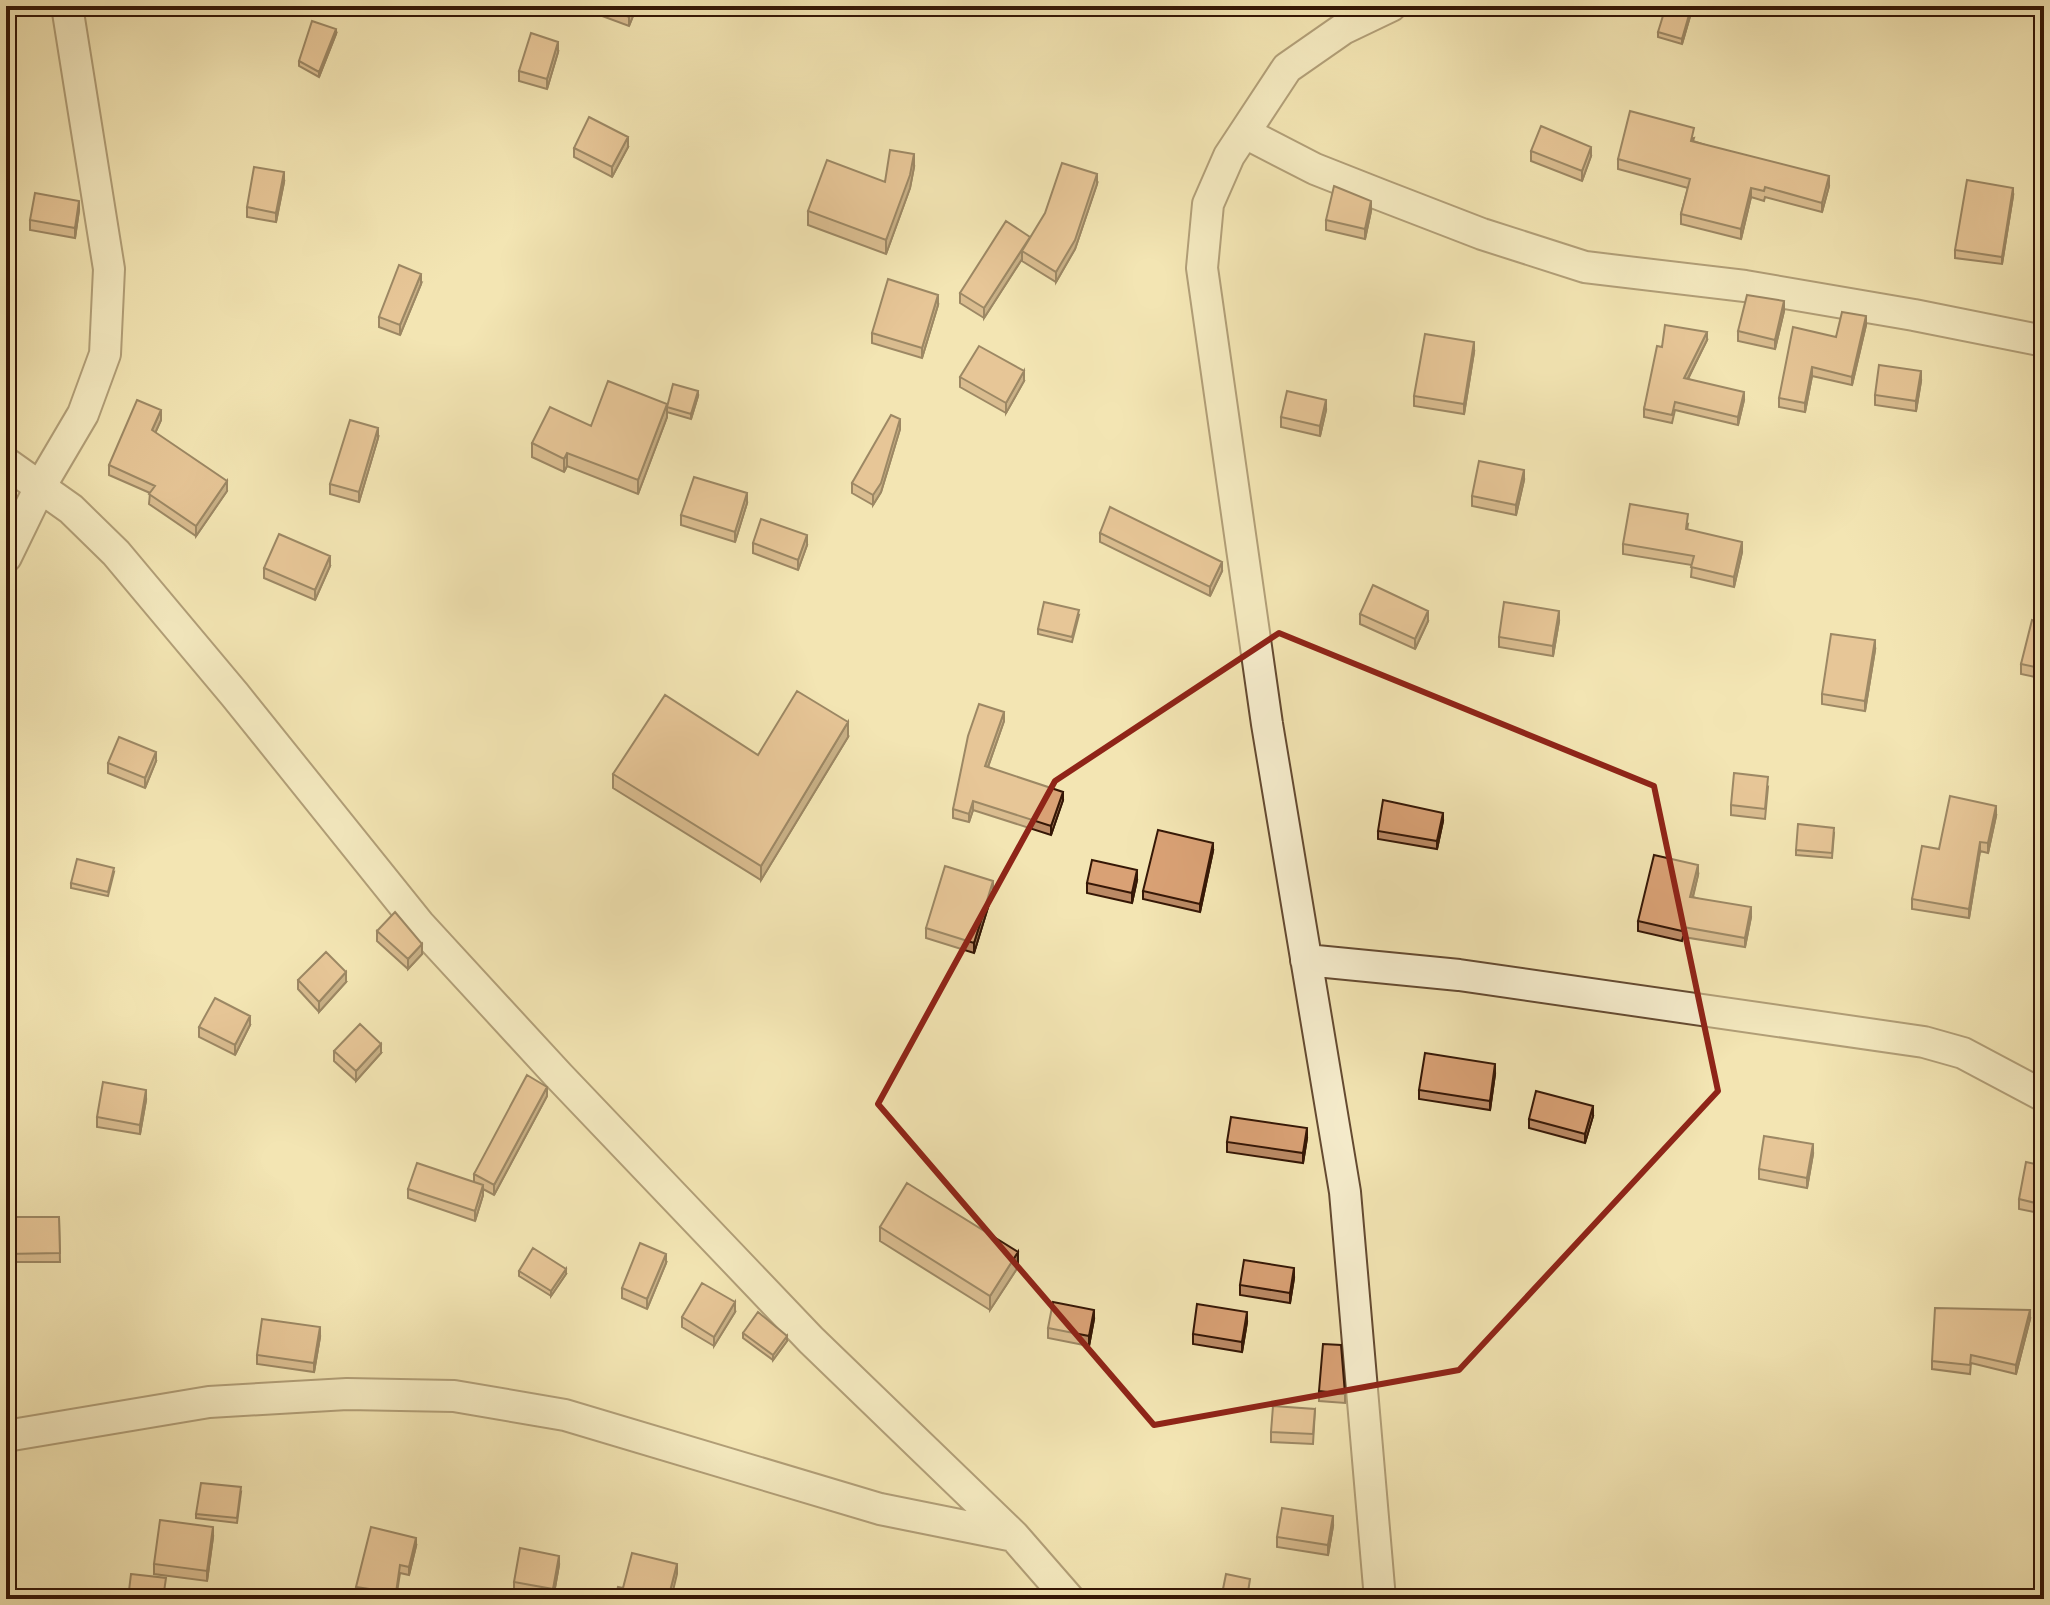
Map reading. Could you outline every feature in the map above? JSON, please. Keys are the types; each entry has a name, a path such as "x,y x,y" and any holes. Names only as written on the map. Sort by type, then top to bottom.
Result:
{"street":[{"path":"6,557 40,487 83,414 105,354 109,269 67,6"},
{"path":"1380,1599 1345,1192 1267,724 1202,268 1208,204 1229,156 1287,68 1343,29 1391,6"},
{"path":"1245,133 1315,169 1355,185 1482,234 1585,267 1745,286 2044,341"},
{"path":"6,463 71,509 116,553 419,924 811,1340 1014,1536 1069,1599"},
{"path":"1306,960 1459,975 1924,1042 1963,1053 2044,1096"},
{"path":"6,1436 209,1402 347,1394 454,1396 565,1415 880,1509 1014,1536"}],"highlighted area":[{"path":"1279,633 1654,786 1718,1091 1459,1370 1154,1425 878,1104 1055,781"}],"building":[{"path":"601,6 633,6 629,17"},
{"path":"1666,6 1691,8 1682,39 1658,32"},
{"path":"312,21 336,29 319,72 299,61"},
{"path":"531,33 558,42 547,79 519,71"},
{"path":"1630,111 1694,128 1691,141 1829,176 1822,203 1765,187 1764,191 1751,188 1741,229 1681,214 1690,179 1618,159"},
{"path":"589,117 628,137 612,167 574,148"},
{"path":"1541,126 1591,147 1582,171 1531,151"},
{"path":"890,150 914,154 910,175 886,240 808,211 827,160 885,182"},
{"path":"1062,163 1097,174 1075,240 1056,272 1022,251 1045,213"},
{"path":"254,167 284,172 276,213 247,207"},
{"path":"1967,180 2013,188 2002,257 1955,250"},
{"path":"1334,186 1371,201 1365,229 1326,220"},
{"path":"35,193 79,201 75,228 30,220"},
{"path":"1006,221 1030,237 984,308 960,293"},
{"path":"399,265 421,274 400,325 379,317"},
{"path":"888,279 938,295 922,348 872,333"},
{"path":"1747,295 1784,301 1775,340 1738,331"},
{"path":"1842,312 1866,316 1852,377 1812,367 1805,403 1779,398 1793,327 1836,337"},
{"path":"1665,325 1707,332 1684,378 1744,392 1738,417 1675,402 1672,415 1644,409 1657,346 1662,347"},
{"path":"1425,334 1474,342 1464,404 1414,396"},
{"path":"979,346 1024,371 1006,403 960,377"},
{"path":"1879,365 1921,371 1916,401 1875,395"},
{"path":"608,381 667,404 638,480 567,453 564,459 532,443 550,407 591,426"},
{"path":"673,384 698,391 691,414 667,407"},
{"path":"1287,391 1326,400 1320,426 1281,417"},
{"path":"137,400 161,410 152,430 227,481 196,526 149,494 155,486 109,465"},
{"path":"891,415 900,419 881,483 873,495 852,483"},
{"path":"350,420 378,428 359,492 330,484"},
{"path":"1479,461 1524,470 1516,505 1472,496"},
{"path":"694,477 747,493 735,532 681,515"},
{"path":"1630,504 1688,514 1686,529 1742,542 1734,577 1691,567 1694,556 1623,544"},
{"path":"1110,507 1222,562 1210,587 1100,533"},
{"path":"761,519 807,535 798,560 753,543"},
{"path":"279,534 330,556 315,590 264,568"},
{"path":"1373,585 1428,611 1415,639 1360,614"},
{"path":"1044,602 1079,610 1072,637 1038,629"},
{"path":"1504,602 1559,611 1553,646 1499,637"},
{"path":"2032,620 2044,623 2044,669 2021,664"},
{"path":"1831,634 1875,640 1865,701 1822,694"},
{"path":"797,691 848,722 761,866 613,774 665,695 758,755"},
{"path":"979,704 1004,712 985,766 1063,792 1051,826 973,801 969,814 953,809 968,736"},
{"path":"119,737 156,752 145,778 108,763"},
{"path":"1734,773 1768,777 1765,809 1731,805"},
{"path":"1950,796 1996,806 1988,843 1980,842 1969,909 1912,899 1922,846 1939,849"},
{"path":"1383,800 1443,813 1437,841 1378,831"},
{"path":"1798,824 1834,828 1832,853 1796,850"},
{"path":"1158,830 1213,843 1200,904 1143,891"},
{"path":"1654,855 1698,865 1690,897 1751,907 1745,938 1683,927 1682,931 1638,921"},
{"path":"77,859 114,868 108,892 71,883"},
{"path":"1092,860 1137,870 1132,893 1087,883"},
{"path":"945,866 993,881 974,943 926,928"},
{"path":"395,912 422,944 408,959 377,931"},
{"path":"326,952 346,972 319,1002 298,980"},
{"path":"215,998 250,1016 235,1045 199,1027"},
{"path":"360,1024 381,1044 356,1071 334,1051"},
{"path":"1425,1053 1495,1064 1490,1101 1419,1090"},
{"path":"527,1075 547,1087 494,1185 474,1174"},
{"path":"103,1082 146,1090 140,1125 97,1117"},
{"path":"1536,1091 1593,1106 1585,1134 1529,1119"},
{"path":"1231,1117 1307,1128 1303,1153 1227,1142"},
{"path":"1764,1136 1813,1144 1807,1178 1759,1169"},
{"path":"2026,1162 2044,1166 2044,1205 2019,1199"},
{"path":"417,1163 483,1185 475,1211 408,1189"},
{"path":"907,1183 1018,1252 990,1296 880,1227"},
{"path":"6,1217 59,1217 60,1253 6,1254"},
{"path":"640,1243 666,1254 647,1299 622,1288"},
{"path":"533,1248 566,1269 551,1291 519,1271"},
{"path":"1244,1260 1294,1268 1290,1293 1240,1285"},
{"path":"702,1283 735,1302 714,1337 682,1317"},
{"path":"1053,1302 1094,1310 1089,1336 1048,1328"},
{"path":"1197,1304 1247,1312 1242,1342 1193,1334"},
{"path":"1935,1308 2030,1310 2016,1365 1971,1355 1970,1365 1932,1361"},
{"path":"758,1312 787,1336 773,1355 743,1333"},
{"path":"262,1319 320,1327 314,1363 257,1355"},
{"path":"1323,1344 1341,1345 1345,1394 1319,1391"},
{"path":"1273,1406 1315,1409 1313,1434 1271,1432"},
{"path":"201,1483 241,1487 237,1518 196,1514"},
{"path":"1282,1508 1333,1516 1328,1545 1277,1537"},
{"path":"160,1520 213,1527 207,1571 154,1564"},
{"path":"371,1527 416,1538 409,1567 400,1565 396,1593 356,1587"},
{"path":"520,1548 559,1556 553,1589 514,1582"},
{"path":"632,1553 677,1564 668,1599 615,1599 618,1587 623,1588"},
{"path":"131,1574 166,1578 163,1599 128,1599"},
{"path":"1226,1574 1250,1579 1247,1599 1221,1599"},
{"path":"15,1593 40,1599 14,1599"}]}
